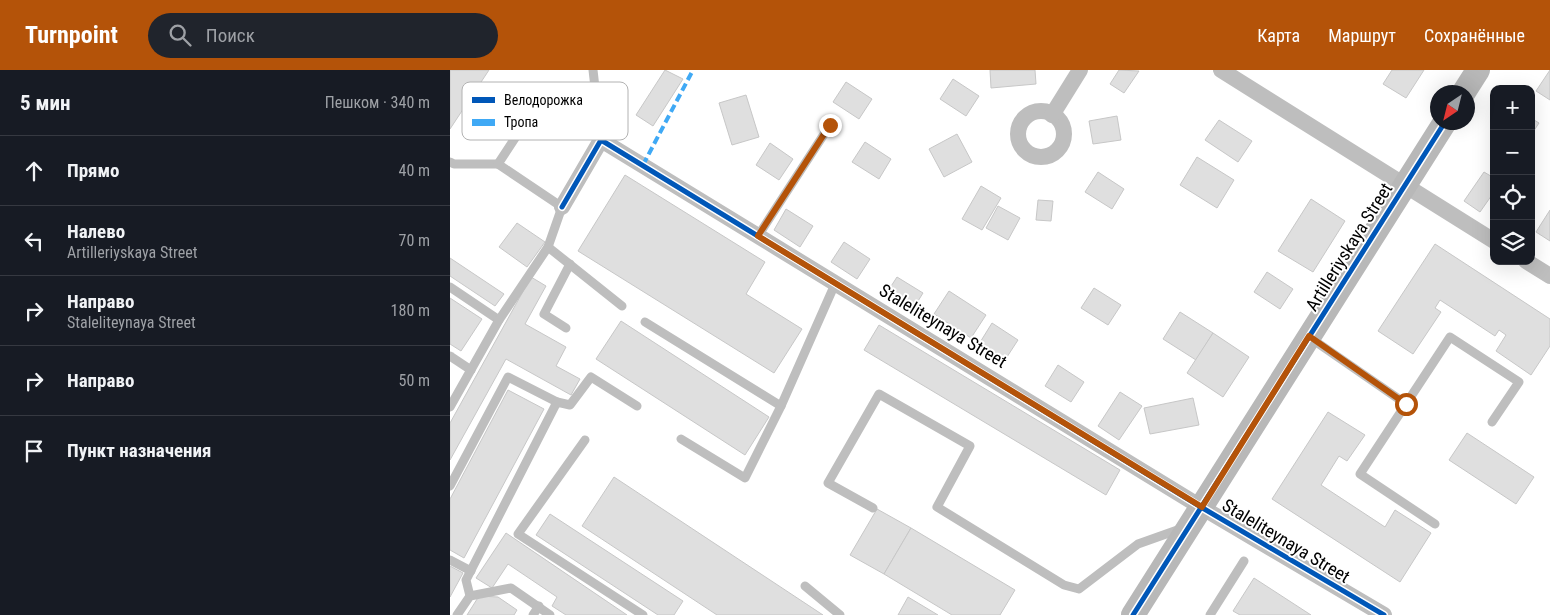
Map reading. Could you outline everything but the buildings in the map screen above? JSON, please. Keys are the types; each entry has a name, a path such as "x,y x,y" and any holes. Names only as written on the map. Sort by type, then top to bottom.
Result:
{"street":[{"path":"1052,115 1080,70"},
{"path":"1222,70 1490,237"},
{"path":"1468,85 1478,70"},
{"name":"Artilleriyskaya Street","path":"1133,615 1440,130"},
{"path":"562,207 601,140"},
{"name":"Staleliteynaya Street","path":"601,140 834,284 1196,516 1384,615"},
{"path":"1532,265 1550,276"}],"lane":[{"path":"758,236 830,125"},
{"path":"498,164 514,140"},
{"path":"450,162 454,164 498,164 562,207 548,247 499,320 450,407"},
{"path":"548,247 622,306"},
{"path":"566,328 544,314 570,264"},
{"path":"681,439 745,478 781,406 834,284"},
{"path":"450,288 499,320"},
{"path":"645,322 781,406"},
{"path":"1309,336 1406,404"},
{"path":"1435,524 1360,474 1450,337 1519,382 1492,422"},
{"path":"450,356 471,370"},
{"path":"450,486 508,377 557,402 570,404 591,377 638,406"},
{"path":"873,508 828,483 879,394 970,446 937,507 1064,585 1079,589 1138,544 1196,516"},
{"path":"470,596 466,580 557,402"},
{"path":"585,440 518,534 643,615"},
{"path":"450,560 471,571"},
{"path":"1210,615 1244,562"},
{"path":"805,586 840,615"},
{"path":"457,615 470,596 510,588 550,615"},
{"path":"533,615 539,606"}],"marked path":[{"path":"643,165 693,70"}],"cycle path":[{"path":"1133,615 1440,130"},
{"path":"562,207 601,140 1201,507 1384,615"}],"route":[{"path":"830,125 758,236 1202,507 1309,336 1406,404"}]}
